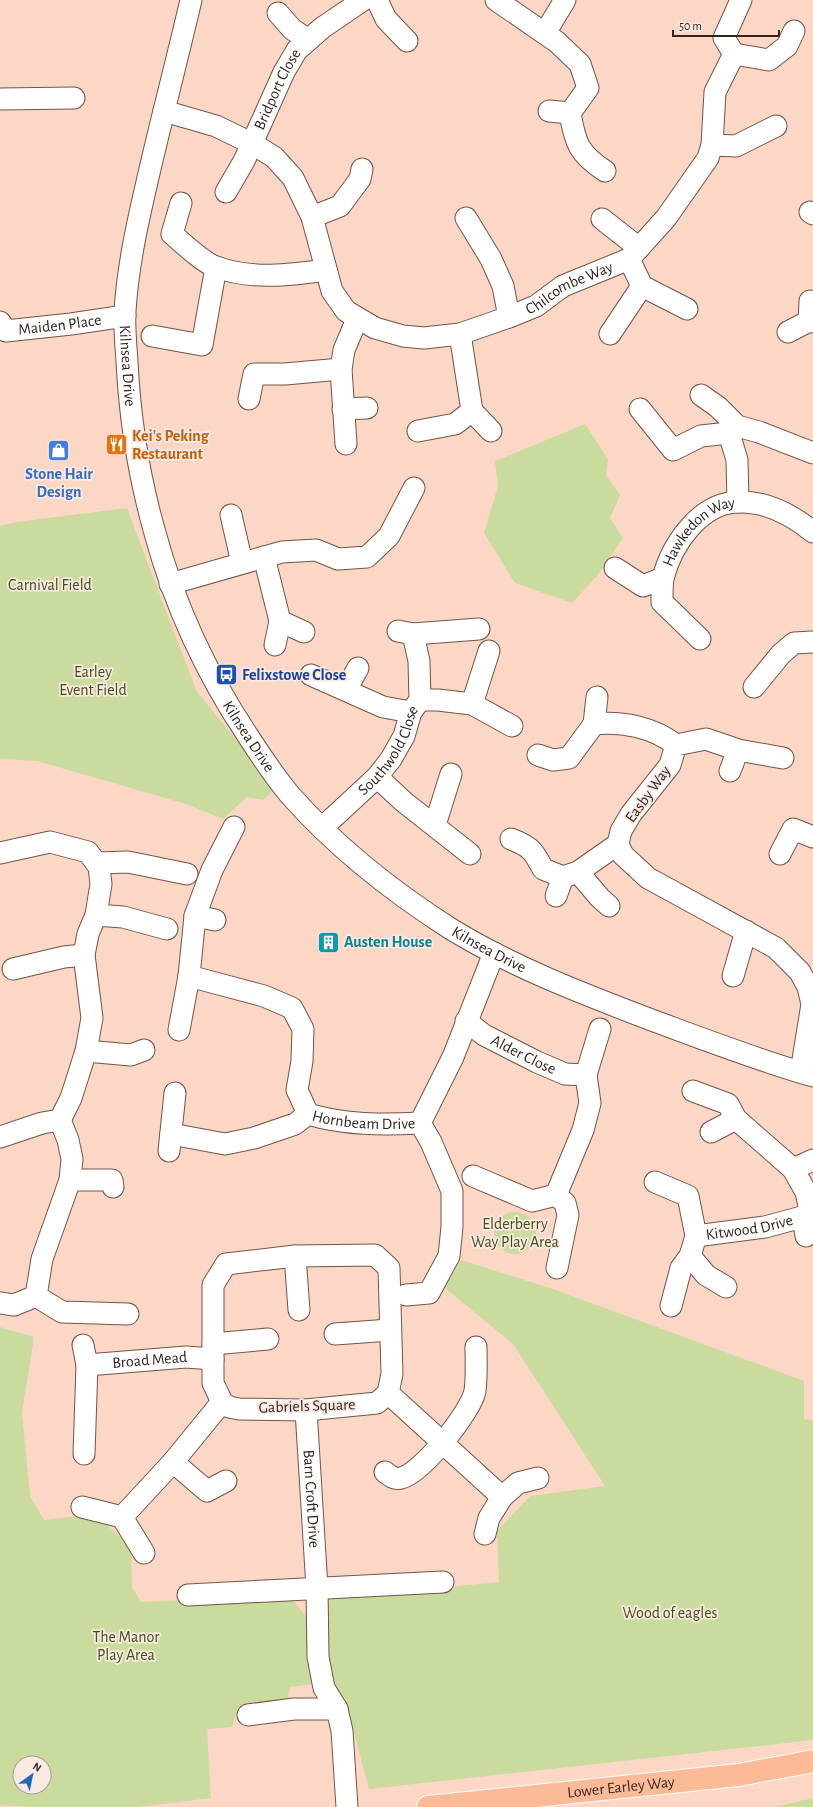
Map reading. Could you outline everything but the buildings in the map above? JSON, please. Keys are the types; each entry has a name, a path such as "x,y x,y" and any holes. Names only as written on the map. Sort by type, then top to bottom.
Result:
{"main road":[{"name":"Lower Earley Way","path":"428,1807 739,1775 813,1761"}],"street":[{"name":"Kilnsea Drive","path":"191,0 135,235 128,277 125,316 128,391 136,455 147,507 170,584 194,644 211,678 239,723 290,794 322,828 375,875 451,929 494,953 569,988 747,1056 807,1074"},
{"name":"Bridport Close","path":"253,144 284,72 298,50 322,28 363,0"},
{"path":"378,0 386,20 407,41"},
{"path":"496,0 545,33 580,64 588,88 570,113 574,137 589,160 606,171"},
{"path":"545,33 566,0"},
{"path":"741,0 724,38 734,54 770,60 786,46 794,31"},
{"name":"Bridport Close","path":"278,13 292,29 308,40"},
{"name":"Chilcombe Way","path":"164,111 216,126 253,144 274,157 293,178 312,217 332,291 346,311 357,319 375,328 403,336 424,338 460,334 509,317 536,306 563,286 634,253 666,218 708,158 712,145 715,92 734,54"},
{"path":"0,99 74,98"},
{"path":"548,111 570,113"},
{"path":"712,145 736,146 776,126"},
{"path":"226,192 253,144"},
{"path":"312,217 340,206 360,179 362,169"},
{"path":"181,203 172,234 216,267 255,276 287,275 326,270"},
{"name":"Chilcombe Way","path":"466,218 491,259 503,286 509,317"},
{"name":"Chilcombe Way","path":"602,219 634,253 642,286"},
{"path":"152,336 202,345 216,267"},
{"path":"610,334 642,286 687,309"},
{"path":"788,332 811,315"},
{"name":"Maiden Place","path":"0,322 6,331 125,316"},
{"path":"346,444 341,369 344,350 357,319"},
{"path":"460,334 472,410 491,431"},
{"path":"248,400 247,371 286,374 341,369"},
{"path":"701,395 718,407 735,424 813,453"},
{"path":"343,409 367,408"},
{"path":"640,409 673,450 701,436 735,424"},
{"path":"418,431 455,424 472,410"},
{"path":"735,424 738,502"},
{"path":"170,584 282,552 316,550 338,558 367,557 388,536 414,488"},
{"name":"Hawkedon Way","path":"700,639 662,602 663,578 675,548 688,529 704,515 720,506 738,502 776,509 799,521 813,532"},
{"path":"231,515 242,563"},
{"path":"264,557 280,621 275,645"},
{"name":"Hawkedon Way","path":"615,568 643,586 663,578"},
{"path":"280,621 304,632"},
{"name":"Southwold Close","path":"322,828 378,777 391,759 404,736 415,706 419,661 406,633 479,629"},
{"path":"754,687 781,654 794,643 813,642"},
{"path":"472,704 489,651"},
{"path":"346,690 358,668"},
{"path":"311,675 383,707 415,706 438,700 472,704 512,726"},
{"path":"538,755 553,760 569,758 594,724 597,697"},
{"path":"594,724 612,722 630,725 651,731 676,745"},
{"name":"Easby Way","path":"618,844 621,831 631,814 670,765 676,745 706,739 738,750 782,758"},
{"path":"730,770 738,750"},
{"path":"434,825 451,774"},
{"path":"378,777 404,802 470,854"},
{"path":"179,1030 189,976 205,918 212,870 234,827"},
{"path":"780,854 793,829 813,836"},
{"path":"511,839 528,845 543,869 600,898 609,906"},
{"path":"0,853 50,842 88,852 97,863 101,884 96,915 88,934 84,955 92,1018 86,1051 71,1098 60,1120 68,1140 72,1159 70,1180 42,1259 36,1296"},
{"path":"566,882 618,844 623,855 648,878 776,948 800,972 810,986 812,1004 807,1074"},
{"path":"97,863 128,862 187,874"},
{"path":"96,915 123,917 167,929"},
{"path":"733,976 746,932"},
{"name":"Hornbeam Drive","path":"189,976 264,996 292,1008 303,1029 302,1060 297,1090 308,1114 325,1119 386,1125 420,1123 453,1057 494,953"},
{"path":"13,969 64,957 84,955"},
{"name":"Alder Close","path":"466,1021 484,1035 564,1074 586,1075"},
{"path":"556,1196 583,1130 590,1104 586,1075 600,1029"},
{"path":"86,1051 131,1055 144,1050"},
{"path":"693,1091 728,1104 736,1119 793,1169 806,1192 808,1220"},
{"path":"175,1093 170,1143 225,1144 254,1138 295,1124 308,1114"},
{"path":"710,1132 736,1119"},
{"path":"0,1137 42,1123 60,1120"},
{"path":"406,1295 430,1302 449,1256 452,1227 452,1191 431,1142 420,1123"},
{"path":"793,1169 813,1160"},
{"path":"473,1176 532,1201 556,1196 565,1203 568,1216 557,1268"},
{"path":"70,1180 114,1179"},
{"name":"Kitwood Drive","path":"655,1182 688,1196 696,1236 690,1256 681,1268 671,1306"},
{"name":"Kitwood Drive","path":"696,1236 808,1220"},
{"path":"122,1517 173,1462 222,1402 213,1383 213,1285 226,1264 296,1256 375,1255 389,1268 392,1374 388,1393 502,1497"},
{"path":"296,1256 300,1310"},
{"name":"Kitwood Drive","path":"690,1256 706,1275 726,1287"},
{"path":"0,1303 14,1305 36,1296"},
{"path":"36,1296 62,1312 128,1314"},
{"path":"335,1334 390,1330"},
{"path":"213,1351 268,1339"},
{"path":"83,1345 87,1365 84,1454"},
{"path":"385,1472 392,1478 401,1478 417,1469 442,1443 465,1414 475,1391 476,1348"},
{"name":"Broad Mead","path":"87,1365 186,1357 213,1351"},
{"name":"Gabriels Square","path":"222,1402 229,1407 239,1409 306,1410 377,1403 388,1393"},
{"name":"Barn Croft Drive","path":"306,1410 317,1588 318,1657 324,1688 337,1709 342,1731 347,1807"},
{"path":"173,1462 207,1490 226,1481"},
{"path":"485,1534 489,1518 502,1497 518,1484 538,1478"},
{"path":"82,1507 122,1517 144,1552"},
{"path":"188,1594 443,1582"},
{"path":"248,1715 294,1700 337,1709"}],"green space":[{"path":"585,424 608,459 606,475 620,495 610,518 623,538 597,576 572,603 515,583 484,533 498,486 495,461"},
{"name":"Earley Event Field","path":"127,508 196,690 253,761 273,790 264,800 247,797 223,819 186,804 37,761 0,759 0,526 16,522"},
{"name":"Elderberry Way Play Area","path":"515,1212 530,1218 536,1233 530,1248 515,1254 500,1248 494,1233 500,1218"},
{"name":"Wood of eagles","path":"461,1260 553,1289 804,1381 804,1419 813,1421 813,1740 369,1789 348,1710 326,1674 324,1599 499,1582 497,1531 530,1496 605,1486 513,1344 445,1288"},
{"name":"The Manor Play Area","path":"0,1327 34,1337 22,1413 30,1496 44,1520 74,1517 93,1518 110,1528 131,1549 132,1587 141,1602 289,1595 308,1619 315,1684 290,1687 287,1704 238,1708 232,1727 207,1729 211,1798 138,1807 33,1807 0,1805"},
{"path":"813,1798 813,1807 775,1807"}],"place":[{"name":"Kei's Peking Restaurant","path":"117,445"},
{"name":"Stone Hair Design","path":"59,451"},
{"name":"Felixstowe Close","path":"226,675"},
{"name":"Austen House","path":"328,942"}],"park label":[{"name":"Carnival Field","path":"50,585"}]}
